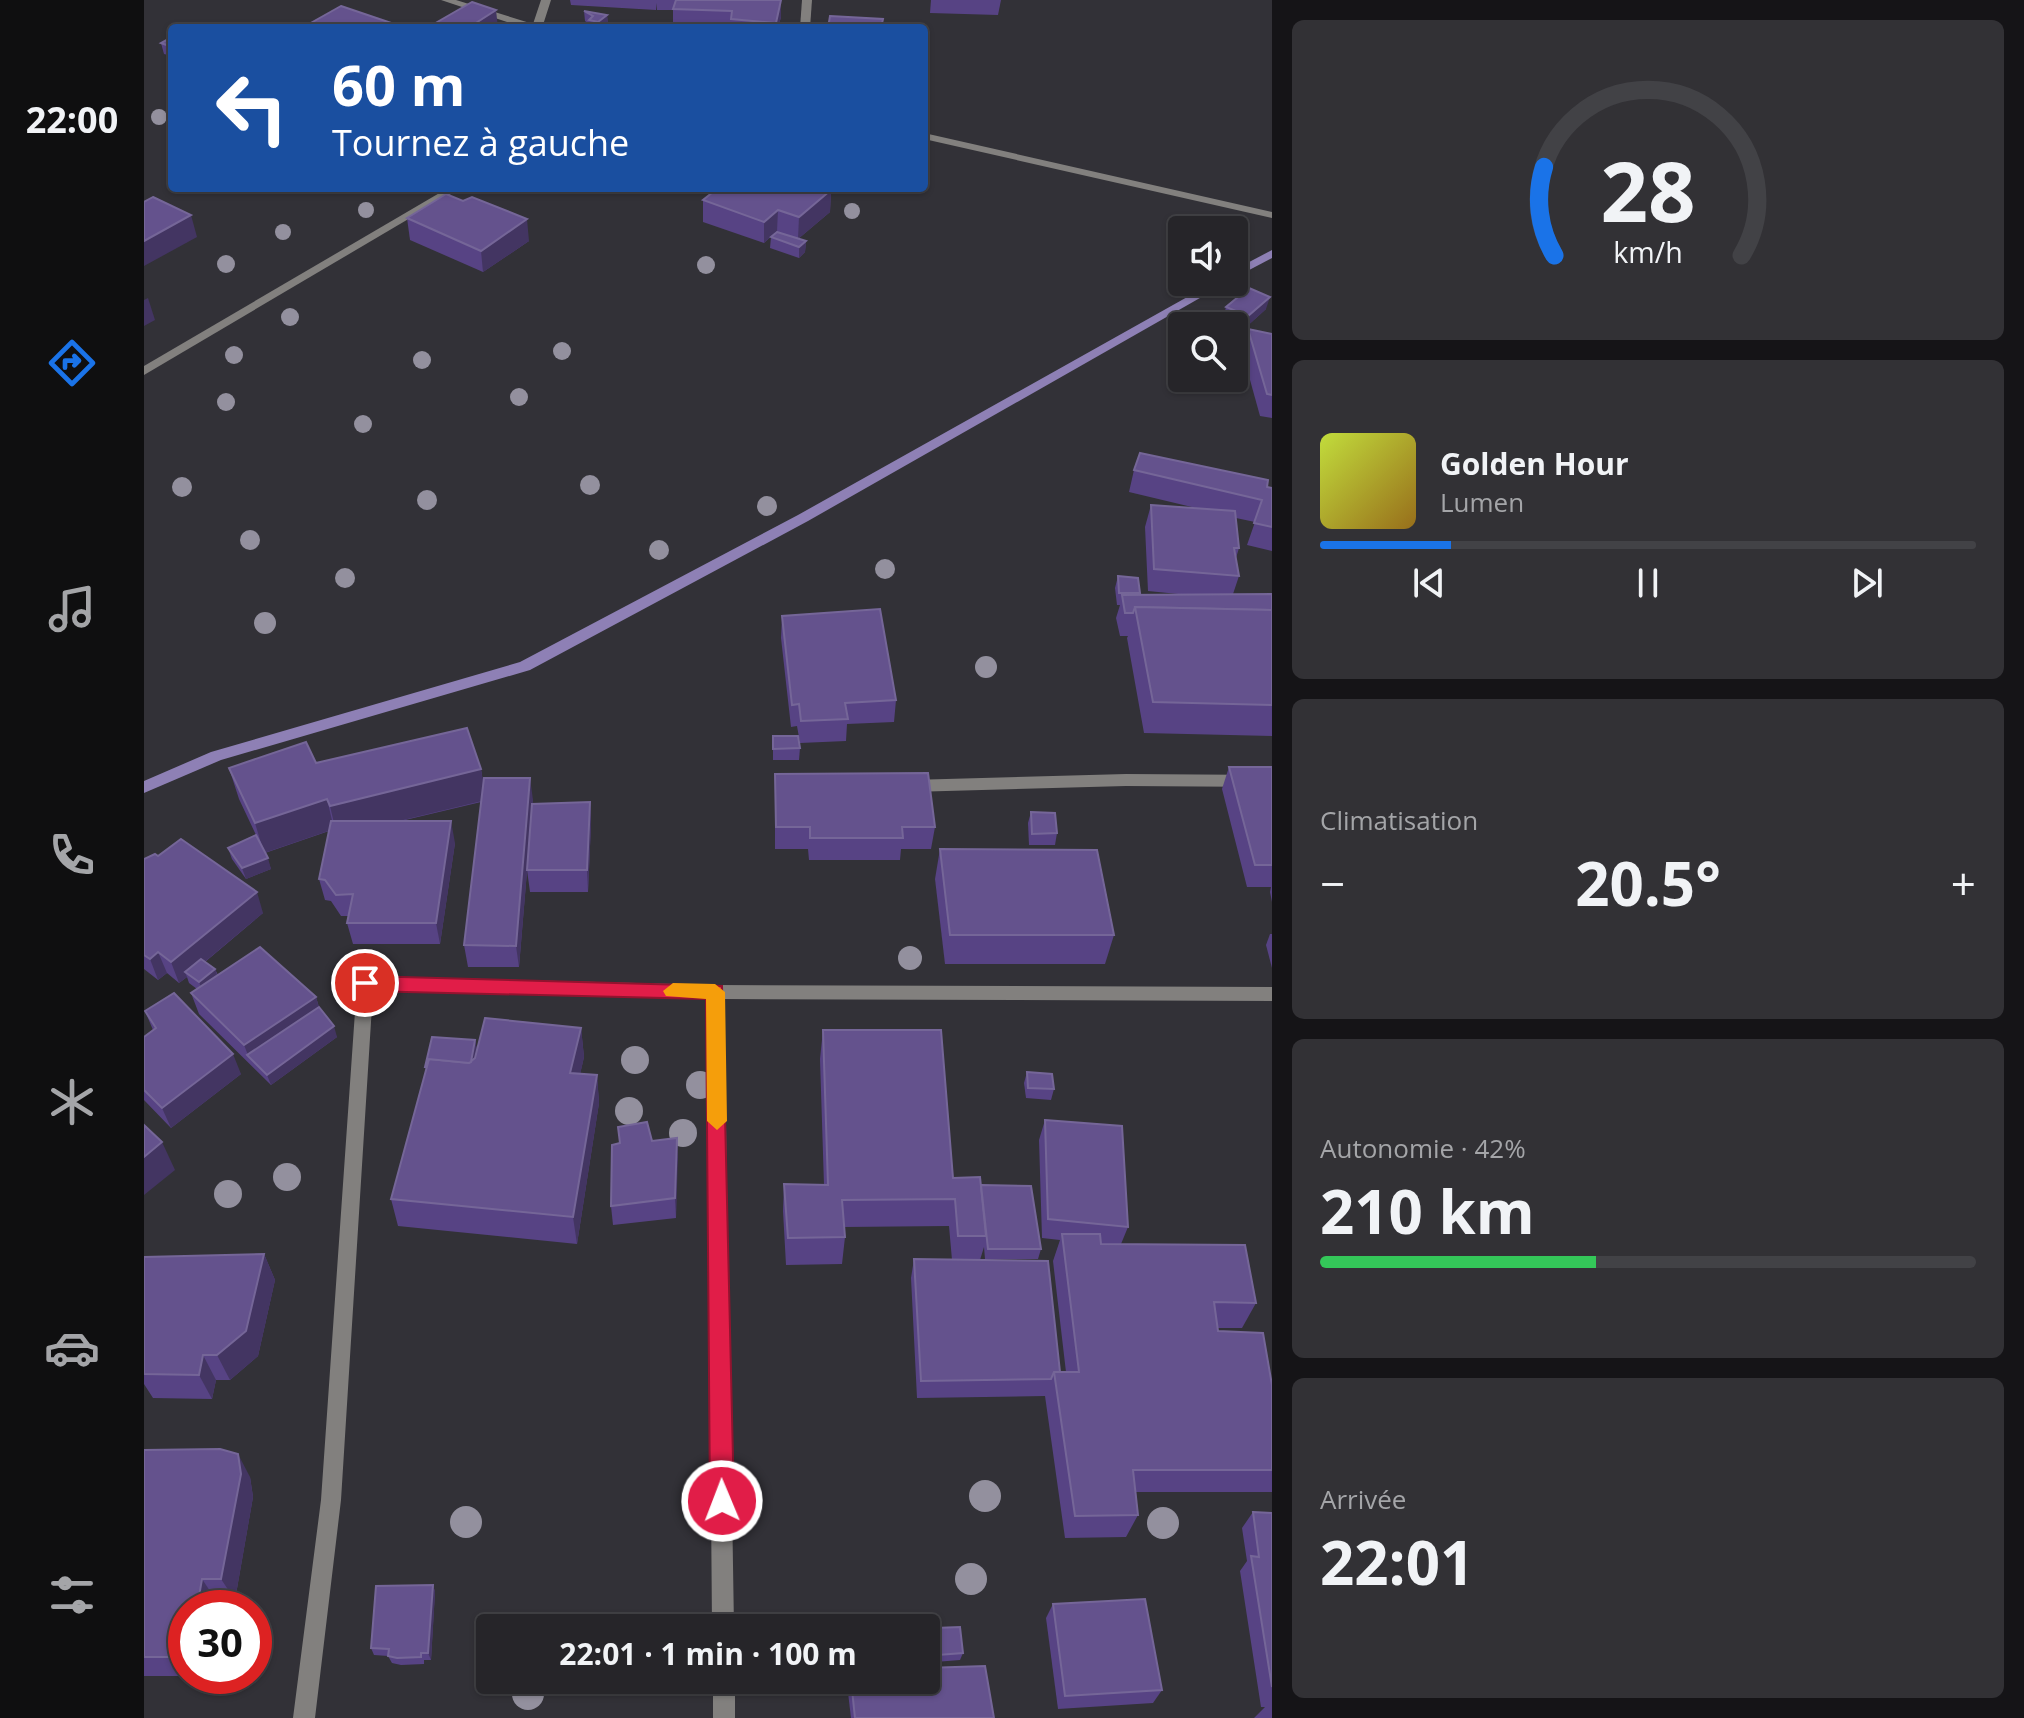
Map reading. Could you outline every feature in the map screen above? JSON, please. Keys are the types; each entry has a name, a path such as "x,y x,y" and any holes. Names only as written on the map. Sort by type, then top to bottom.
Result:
{"street":[{"path":"446,0 523,24"},
{"path":"537,24 546,0"},
{"path":"805,24 807,0"},
{"path":"928,137 1272,215"},
{"path":"144,371 449,192"},
{"path":"899,787 1126,780 1272,781"},
{"path":"304,1718 331,1500 365,983 715,992 1272,994"},
{"path":"715,992 723,1614"},
{"path":"724,1694 724,1718"}],"building":[{"path":"676,0 781,0 776,23 731,19 732,11 673,9"},
{"path":"472,2 496,10 474,24 434,24"},
{"path":"341,6 394,24 309,24"},
{"path":"584,11 607,15 598,22 589,20 593,16"},
{"path":"830,16 883,19 882,24 829,24"},
{"path":"713,192 829,192 799,217 778,210 764,222 703,200"},
{"path":"446,194 463,201 472,197 527,219 481,251 407,218"},
{"path":"153,197 191,215 144,241 144,202"},
{"path":"777,232 806,241 799,247 771,237"},
{"path":"1248,289 1270,297 1248,316 1248,312 1226,307 1239,296 1248,296"},
{"path":"1248,329 1272,334 1272,395 1267,394"},
{"path":"1140,453 1268,480 1267,487 1272,488 1272,527 1254,523 1262,500 1134,470"},
{"path":"1151,505 1235,511 1239,548 1234,548 1239,576 1154,569"},
{"path":"1118,576 1138,578 1140,593 1119,593"},
{"path":"1272,594 1272,610 1135,607 1133,613 1125,613 1122,595"},
{"path":"1135,607 1272,610 1272,705 1153,702"},
{"path":"880,609 896,700 845,703 848,719 801,721 799,704 792,705 782,616"},
{"path":"467,728 481,769 330,806 327,799 255,823 229,768 306,742 316,763"},
{"path":"773,736 798,736 800,748 773,749"},
{"path":"1229,767 1272,767 1272,865 1255,865"},
{"path":"928,773 935,827 902,827 903,838 810,838 810,827 776,827 775,774"},
{"path":"484,778 530,778 516,946 464,945"},
{"path":"590,802 587,870 527,870 532,804"},
{"path":"1031,812 1055,813 1057,833 1032,834"},
{"path":"331,821 451,821 436,923 347,923 353,894 336,895 325,880 319,879"},
{"path":"256,835 268,858 242,868 228,848"},
{"path":"181,839 257,892 171,962 158,952 150,959 144,955 144,859 155,854 158,856"},
{"path":"940,849 1097,850 1114,935 950,935"},
{"path":"260,947 316,997 244,1045 191,993"},
{"path":"201,959 215,969 199,982 185,972"},
{"path":"174,993 233,1054 162,1108 144,1090 144,1037 156,1028 145,1011"},
{"path":"319,1007 334,1026 267,1075 247,1055"},
{"path":"485,1018 581,1028 570,1073 597,1075 573,1217 391,1199 429,1059 469,1063 475,1058"},
{"path":"823,1030 941,1030 953,1178 980,1177 986,1236 958,1236 955,1199 842,1200 845,1237 788,1238 784,1184 828,1185"},
{"path":"432,1037 475,1040 471,1062 429,1059 425,1067"},
{"path":"1027,1072 1052,1074 1054,1089 1028,1088"},
{"path":"1045,1120 1122,1126 1128,1227 1048,1219"},
{"path":"647,1122 652,1141 677,1138 675,1198 611,1206 612,1145 620,1143 618,1127"},
{"path":"144,1125 162,1142 144,1157"},
{"path":"981,1185 1031,1186 1041,1249 988,1249"},
{"path":"1062,1234 1100,1234 1101,1244 1245,1245 1256,1303 1214,1302 1218,1331 1263,1333 1272,1385 1272,1470 1133,1470 1138,1515 1075,1516 1054,1372 1079,1372"},
{"path":"264,1254 246,1331 217,1355 203,1355 199,1375 144,1374 144,1257"},
{"path":"914,1259 1048,1261 1060,1372 1054,1372 1051,1379 921,1381"},
{"path":"220,1449 238,1454 241,1474 221,1579 202,1579 200,1590 168,1590 168,1657 144,1657 144,1450"},
{"path":"1253,1512 1272,1513 1272,1687 1251,1556 1259,1557"},
{"path":"433,1585 428,1653 421,1653 421,1657 397,1658 388,1656 389,1649 371,1648 376,1586"},
{"path":"1145,1599 1162,1690 1065,1696 1053,1604"},
{"path":"960,1627 963,1653 940,1655 940,1628"},
{"path":"985,1666 994,1718 855,1718 852,1694 940,1694 940,1668"}],"waterway":[{"path":"1248,267 1272,253"},
{"path":"144,787 216,756 525,666 803,518 1197,296"}],"slow traffic":[{"path":"673,991 715,992 717,1121"}],"route":[{"path":"365,983 715,992 722,1501"}]}
